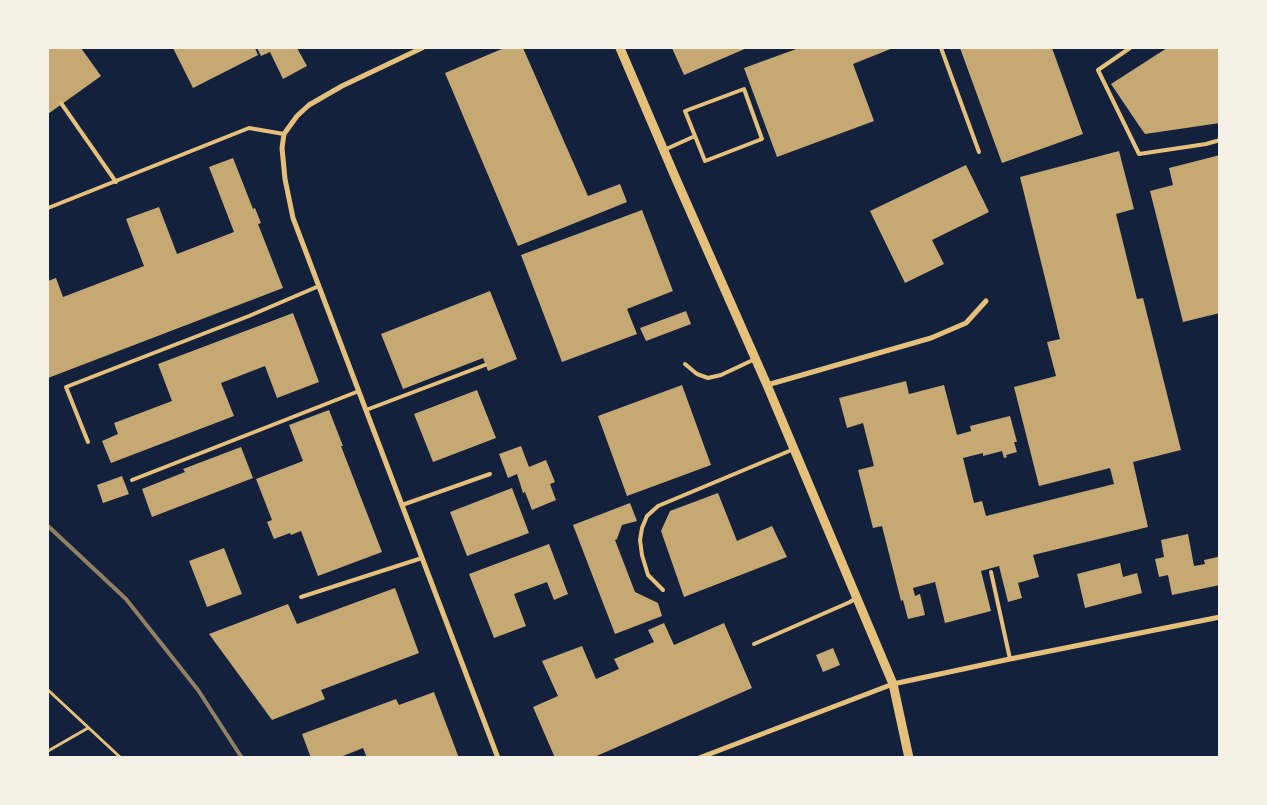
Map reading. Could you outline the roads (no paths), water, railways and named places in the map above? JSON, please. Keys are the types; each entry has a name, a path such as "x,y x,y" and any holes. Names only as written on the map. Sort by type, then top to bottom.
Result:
{"street":[{"path":"422,48 342,86 310,105 297,116 284,134 282,148 285,179 293,218 498,758"},
{"path":"620,48 767,385 893,684 909,758"},
{"path":"767,385 931,338 966,323 986,301"},
{"path":"699,758 893,684 1010,658 1220,617"}],"lane":[{"path":"941,48 979,152"},
{"path":"1130,48 1098,70 1139,154 1206,144 1220,140"},
{"path":"744,89 762,140 705,161 695,136 685,111 744,89"},
{"path":"61,104 116,182"},
{"path":"48,208 249,128 284,134"},
{"path":"664,150 695,136"},
{"path":"88,442 66,387 249,316 319,286"},
{"path":"685,364 697,374 708,378 721,375 755,359"},
{"path":"366,410 485,365"},
{"path":"132,480 359,391"},
{"path":"663,590 648,575 642,555 640,540 647,516 658,506 794,449"},
{"path":"402,505 490,474"},
{"path":"301,598 422,558"},
{"path":"991,572 1010,658"},
{"path":"754,644 856,598"}],"railway":[{"path":"48,526 126,599 198,690 242,758"}]}
